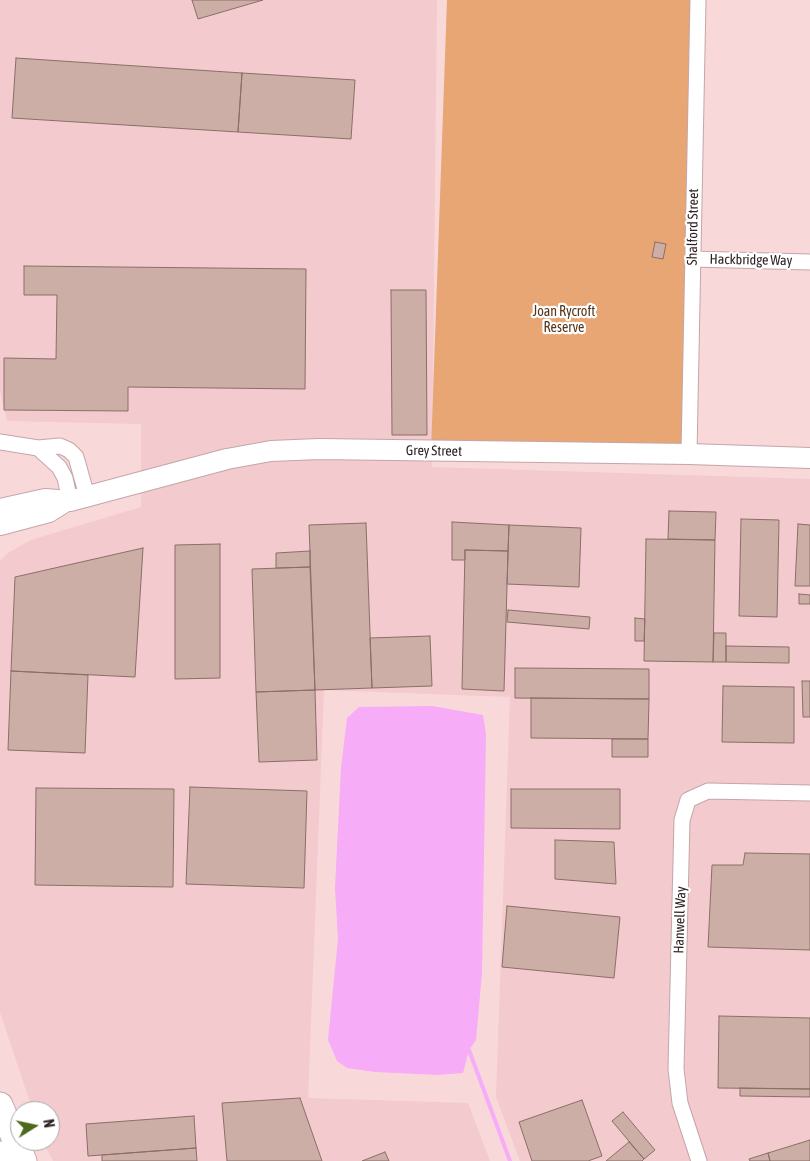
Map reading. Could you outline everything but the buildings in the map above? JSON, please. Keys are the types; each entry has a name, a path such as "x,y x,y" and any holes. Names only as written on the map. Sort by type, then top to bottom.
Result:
{"main road":[{"path":"0,1105 24,1161"},
{"path":"0,1154 4,1161"}],"street":[{"name":"Shalford Street","path":"689,454 698,0"},
{"name":"Hackbridge Way","path":"692,259 810,262"},
{"path":"0,442 38,448 60,446 68,450 76,458 74,499"},
{"name":"Grey Street","path":"0,525 49,512 74,499 227,459 271,452 319,449 689,454 810,458"},
{"name":"Grey Street","path":"0,509 45,499 74,499"},
{"name":"Hanwell Way","path":"699,1161 680,1103 676,1069 682,820 688,800 708,791 810,793"}],"shaded area":[{"path":"0,0 437,0 432,467 810,479 810,1161 520,1161 496,1097 510,697 324,690 308,1098 468,1103 490,1161 53,1161 48,1151 60,1151 60,1101 30,1101 0,1012 0,561 8,553 31,540 141,507 141,424 7,421 0,392"},
{"path":"432,706 483,715 486,734 482,973 476,1040 469,1050 463,1073 438,1075 375,1072 347,1068 337,1061 328,1040 338,939 335,888 341,768 347,718 359,707"}],"green space":[{"name":"Joan Rycroft Reserve","path":"447,0 698,0 689,454 431,451"}],"waterway":[{"path":"469,1050 510,1161"}]}
